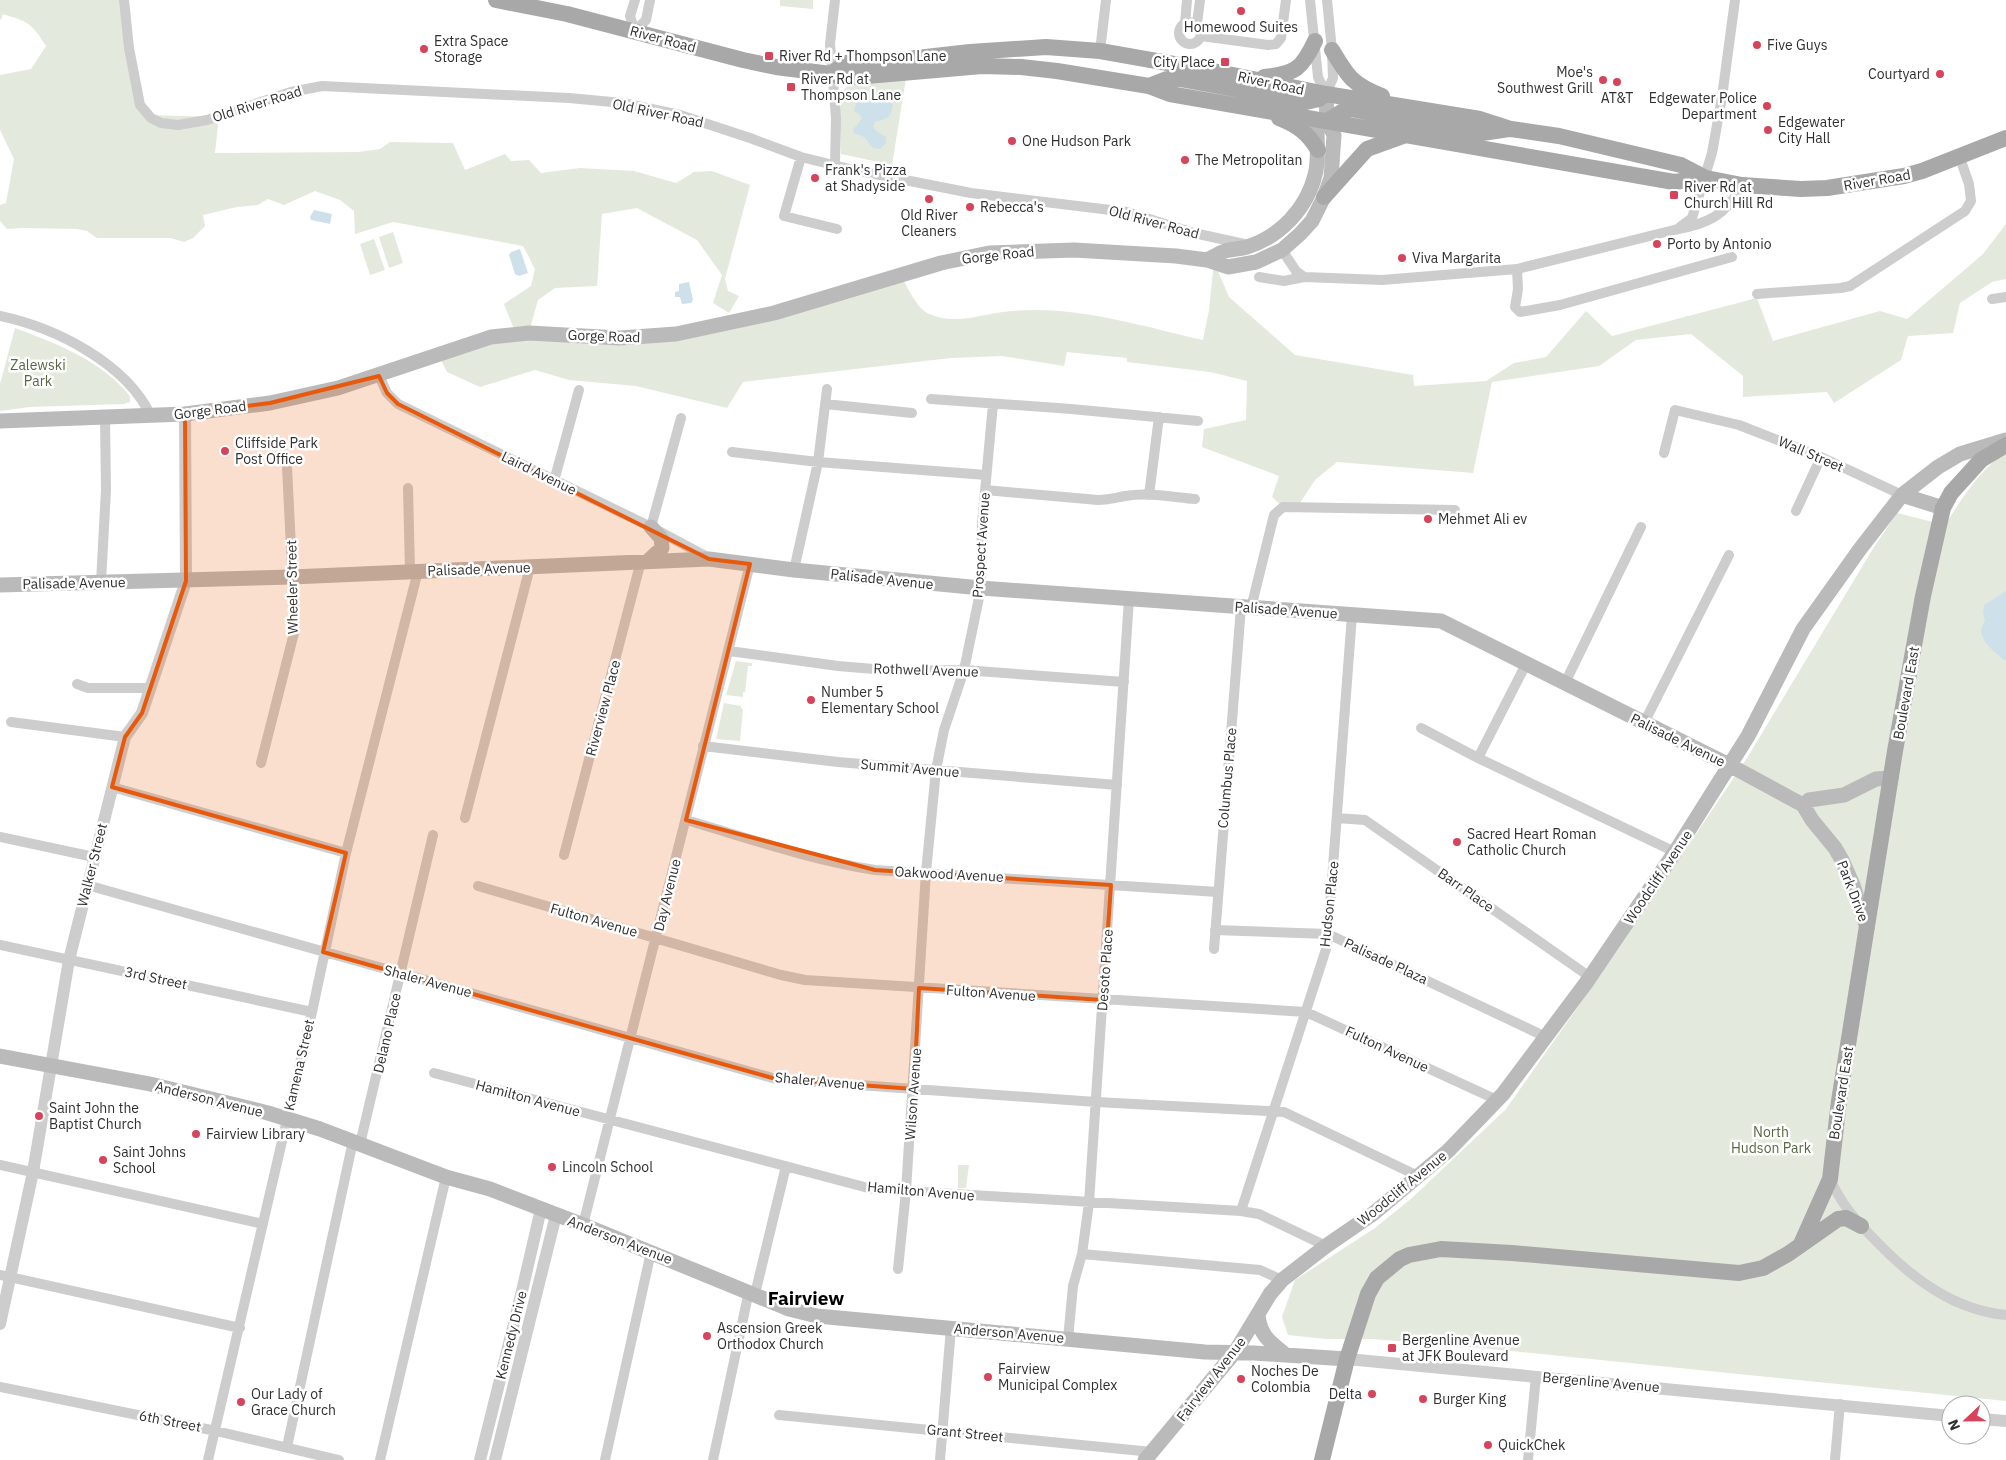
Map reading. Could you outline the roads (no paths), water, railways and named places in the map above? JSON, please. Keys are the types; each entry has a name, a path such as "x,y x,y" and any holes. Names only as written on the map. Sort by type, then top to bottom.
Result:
{"main road":[{"name":"River Road","path":"505,1 635,31 716,54 776,67 831,74 844,78 982,66 1058,71 1149,86 1170,94 1249,106 1674,182 1706,178 1742,185 1827,188 1904,176 1960,158 2006,138"},
{"path":"1252,79 1288,74 1299,68 1307,58 1315,41"},
{"name":"River Road","path":"831,74 846,63 970,52 1046,47 1127,54 1326,94 1480,119 1511,129 1559,136 1681,164 1706,178"},
{"path":"1332,50 1354,83 1410,107"},
{"path":"1149,86 1167,79 1180,80 1306,102 1319,99 1326,94"},
{"name":"Gorge Road","path":"1,424 185,414 270,403 338,388 472,343 511,334 544,333 620,338 676,334 720,326 808,304 942,263 989,254 1074,250 1176,256 1208,260 1228,266 1256,262 1282,250 1300,234 1312,220 1324,197 1331,178 1334,135 1327,120 1326,94"},
{"path":"1249,106 1299,127 1305,131 1318,150"},
{"path":"1327,120 1343,111 1351,109 1482,133 1511,129"},
{"name":"Gorge Road","path":"1208,260 1226,251 1250,246 1274,235 1300,208 1309,192 1315,175 1318,150 1317,129 1327,120"},
{"path":"1324,197 1367,149 1405,135"},
{"name":"Woodcliff Avenue","path":"1270,1294 1282,1280 1326,1246 1374,1213 1448,1151 1497,1100 1590,977 1675,852 1731,766 1803,629 1860,549 1902,495 1938,467 1960,454 2006,440"},
{"name":"Boulevard East","path":"1801,1244 1830,1179 1833,1142 1891,778 1923,596 1943,508 1951,493 1981,460 2006,444"},
{"name":"Wall Street","path":"1902,495 1943,508"},
{"path":"645,561 660,552 662,548 661,538 651,526"},
{"name":"Palisade Avenue","path":"0,585 186,581 709,559 794,570 980,588 1442,622 1731,766"},
{"name":"Park Drive","path":"1731,766 1803,805 1842,860 1853,885 1867,928"},
{"path":"1803,805 1809,800 1844,795 1876,779 1891,778"},
{"name":"Anderson Avenue","path":"0,1056 150,1084 287,1119 357,1142 446,1177 490,1189 789,1309 817,1316 1204,1352 1252,1353"},
{"path":"1322,1460 1347,1359 1368,1294 1377,1278 1400,1259 1420,1252 1441,1249 1503,1252 1739,1273 1763,1268 1788,1254 1840,1218 1846,1218 1861,1226"},
{"name":"Fairview Avenue","path":"1148,1456 1236,1352 1270,1294"},
{"path":"1258,1315 1259,1327 1264,1336 1286,1355"},
{"name":"Bergenline Avenue","path":"1252,1353 1347,1359"}],"street":[{"name":"Old River Road","path":"124,0 129,48 140,105 151,118 161,123 178,125 207,120 291,92 322,86 569,98 623,103 680,115 801,157 835,165 971,193 1127,212 1194,234 1250,246"},
{"path":"635,0 630,16 635,31 646,20 650,0"},
{"path":"835,0 830,44 836,118 835,165"},
{"path":"1100,51 1106,0"},
{"path":"1187,0 1185,23 1179,34 1184,42 1192,44 1196,43 1201,36 1197,24 1200,0"},
{"path":"1201,36 1268,45 1276,44 1281,38 1286,0"},
{"path":"1310,0 1318,76 1326,94"},
{"path":"1326,94 1333,78 1327,0"},
{"path":"1674,230 1692,218 1706,178 1722,97 1735,0"},
{"path":"1185,23 1193,22 1197,24"},
{"path":"801,157 784,216 837,228"},
{"path":"1757,294 1850,286 1965,211 1971,201 1969,184 1960,158"},
{"path":"1259,277 1284,281 1304,277 1382,280 1517,269 1674,230 1698,226 1721,213 1735,199 1742,185"},
{"path":"1282,250 1296,271 1304,277"},
{"path":"1517,269 1518,289 1516,307 1520,312 1560,304 1732,257"},
{"path":"1992,299 2006,297"},
{"path":"0,316 32,326 66,340 104,361 134,389 145,403 151,416"},
{"name":"Laird Avenue","path":"378,376 387,393 398,404 554,481 651,526 709,559"},
{"path":"794,570 818,462 827,389"},
{"path":"554,481 579,390"},
{"path":"931,399 1198,421"},
{"path":"825,404 912,413"},
{"name":"Prospect Avenue","path":"924,919 926,872 936,770 947,722 964,670 980,588 982,524 993,404"},
{"name":"Wall Street","path":"1664,453 1675,410 1740,425 1821,457 1902,495"},
{"name":"Walker Street","path":"0,1324 5,1276 33,1172 69,960 94,857 125,737 142,714 186,581 185,414"},
{"path":"1149,495 1159,417"},
{"path":"101,582 106,490 105,418"},
{"path":"651,526 681,418"},
{"path":"732,452 818,462 986,475"},
{"path":"1796,511 1821,457"},
{"name":"Wheeler Street","path":"261,763 295,629 287,467"},
{"name":"Kamena Street","path":"208,1460 312,1012 323,952 371,758 414,571 408,488"},
{"path":"985,490 1098,500 1149,495 1196,500"},
{"name":"Columbus Place","path":"1214,950 1246,607 1278,510 1289,506 1455,510"},
{"path":"1564,683 1641,527"},
{"path":"1644,723 1729,555"},
{"name":"Riverview Place","path":"564,855 645,561"},
{"name":"Day Avenue","path":"582,1225 750,564"},
{"path":"465,818 530,567"},
{"name":"Desoto Place","path":"1068,1338 1073,1286 1082,1254 1089,1203 1129,599"},
{"name":"Hudson Place","path":"1241,1212 1326,946 1352,615"},
{"name":"Rothwell Avenue","path":"729,651 838,666 898,671 964,670 1124,682"},
{"path":"1478,758 1526,664"},
{"path":"77,684 88,688 150,688"},
{"path":"11,722 125,737"},
{"path":"1421,728 1478,758 1675,852"},
{"name":"Summit Avenue","path":"703,746 838,762 1117,785"},
{"path":"112,787 346,853"},
{"name":"Barr Place","path":"1336,818 1365,820 1590,977"},
{"name":"Oakwood Avenue","path":"686,820 849,866 875,870 1218,892"},
{"name":"Delano Place","path":"287,1447 357,1142 401,973 433,835"},
{"path":"0,837 94,857"},
{"name":"Shaler Avenue","path":"87,885 776,1079 1096,1102 1273,1110 1284,1112 1312,1124 1418,1176"},
{"name":"Fulton Avenue","path":"478,886 806,980 1306,1012 1497,1100"},
{"name":"Wilson Avenue","path":"898,1269 914,1089 924,919"},
{"name":"Palisade Plaza","path":"1215,930 1328,934 1546,1037"},
{"name":"3rd Street","path":"0,945 312,1012"},
{"name":"Hamilton Avenue","path":"434,1073 872,1189 1259,1214 1326,1246"},
{"path":"0,1165 263,1224"},
{"path":"713,1460 752,1293 786,1166"},
{"path":"380,1460 446,1177"},
{"path":"1830,1179 1839,1200 1861,1226 1900,1265 1932,1290 1966,1306 2006,1315"},
{"name":"Kennedy Drive","path":"480,1460 541,1209"},
{"name":"Kennedy Drive","path":"495,1460 556,1215"},
{"path":"605,1460 651,1252"},
{"path":"1082,1254 1260,1270 1282,1280"},
{"path":"5,1276 240,1328"},
{"path":"524,1284 538,1286"},
{"path":"940,1460 951,1328"},
{"path":"508,1349 522,1351"},
{"name":"Bergenline Avenue","path":"1347,1359 1941,1415"},
{"path":"1528,1460 1536,1376"},
{"name":"6th Street","path":"0,1387 216,1430 339,1460"},
{"path":"1835,1460 1840,1404"},
{"path":"493,1409 507,1412"},
{"name":"Grant Street","path":"779,1415 942,1431 1148,1456"},
{"path":"1991,1420 2006,1421"}],"place":[{"name":"Homewood Suites","path":"1241,11"},
{"name":"Five Guys","path":"1757,45"},
{"name":"Extra Space Storage","path":"424,49"},
{"name":"River Rd + Thompson Lane","path":"769,56"},
{"name":"City Place","path":"1225,62"},
{"name":"Courtyard","path":"1940,74"},
{"name":"Moe's Southwest Grill","path":"1603,80"},
{"name":"AT&T","path":"1617,82"},
{"name":"River Rd at Thompson Lane","path":"791,87"},
{"name":"Edgewater Police Department","path":"1767,106"},
{"name":"Edgewater City Hall","path":"1768,130"},
{"name":"One Hudson Park","path":"1012,141"},
{"name":"The Metropolitan","path":"1185,160"},
{"name":"Frank's Pizza at Shadyside","path":"815,178"},
{"name":"River Rd at Church Hill Rd","path":"1674,195"},
{"name":"Old River Cleaners","path":"929,199"},
{"name":"Rebecca's","path":"970,207"},
{"name":"Porto by Antonio","path":"1657,244"},
{"name":"Viva Margarita","path":"1402,258"},
{"name":"Cliffside Park Post Office","path":"225,451"},
{"name":"Mehmet Ali ev","path":"1428,519"},
{"name":"Number 5 Elementary School","path":"811,700"},
{"name":"Sacred Heart Roman Catholic Church","path":"1457,842"},
{"name":"Saint John the Baptist Church","path":"39,1116"},
{"name":"Fairview Library","path":"196,1134"},
{"name":"Saint Johns School","path":"103,1160"},
{"name":"Lincoln School","path":"552,1167"},
{"name":"Ascension Greek Orthodox Church","path":"707,1336"},
{"name":"Bergenline Avenue at JFK Boulevard","path":"1392,1348"},
{"name":"Fairview Municipal Complex","path":"988,1377"},
{"name":"Noches De Colombia","path":"1241,1379"},
{"name":"Delta","path":"1372,1394"},
{"name":"Burger King","path":"1423,1399"},
{"name":"Our Lady of Grace Church","path":"241,1402"},
{"name":"QuickChek","path":"1488,1445"}],"district":[{"name":"Fairview","path":"806,1298"}],"park label":[{"name":"Zalewski Park","path":"38,374"},
{"name":"North Hudson Park","path":"1771,1140"}]}
